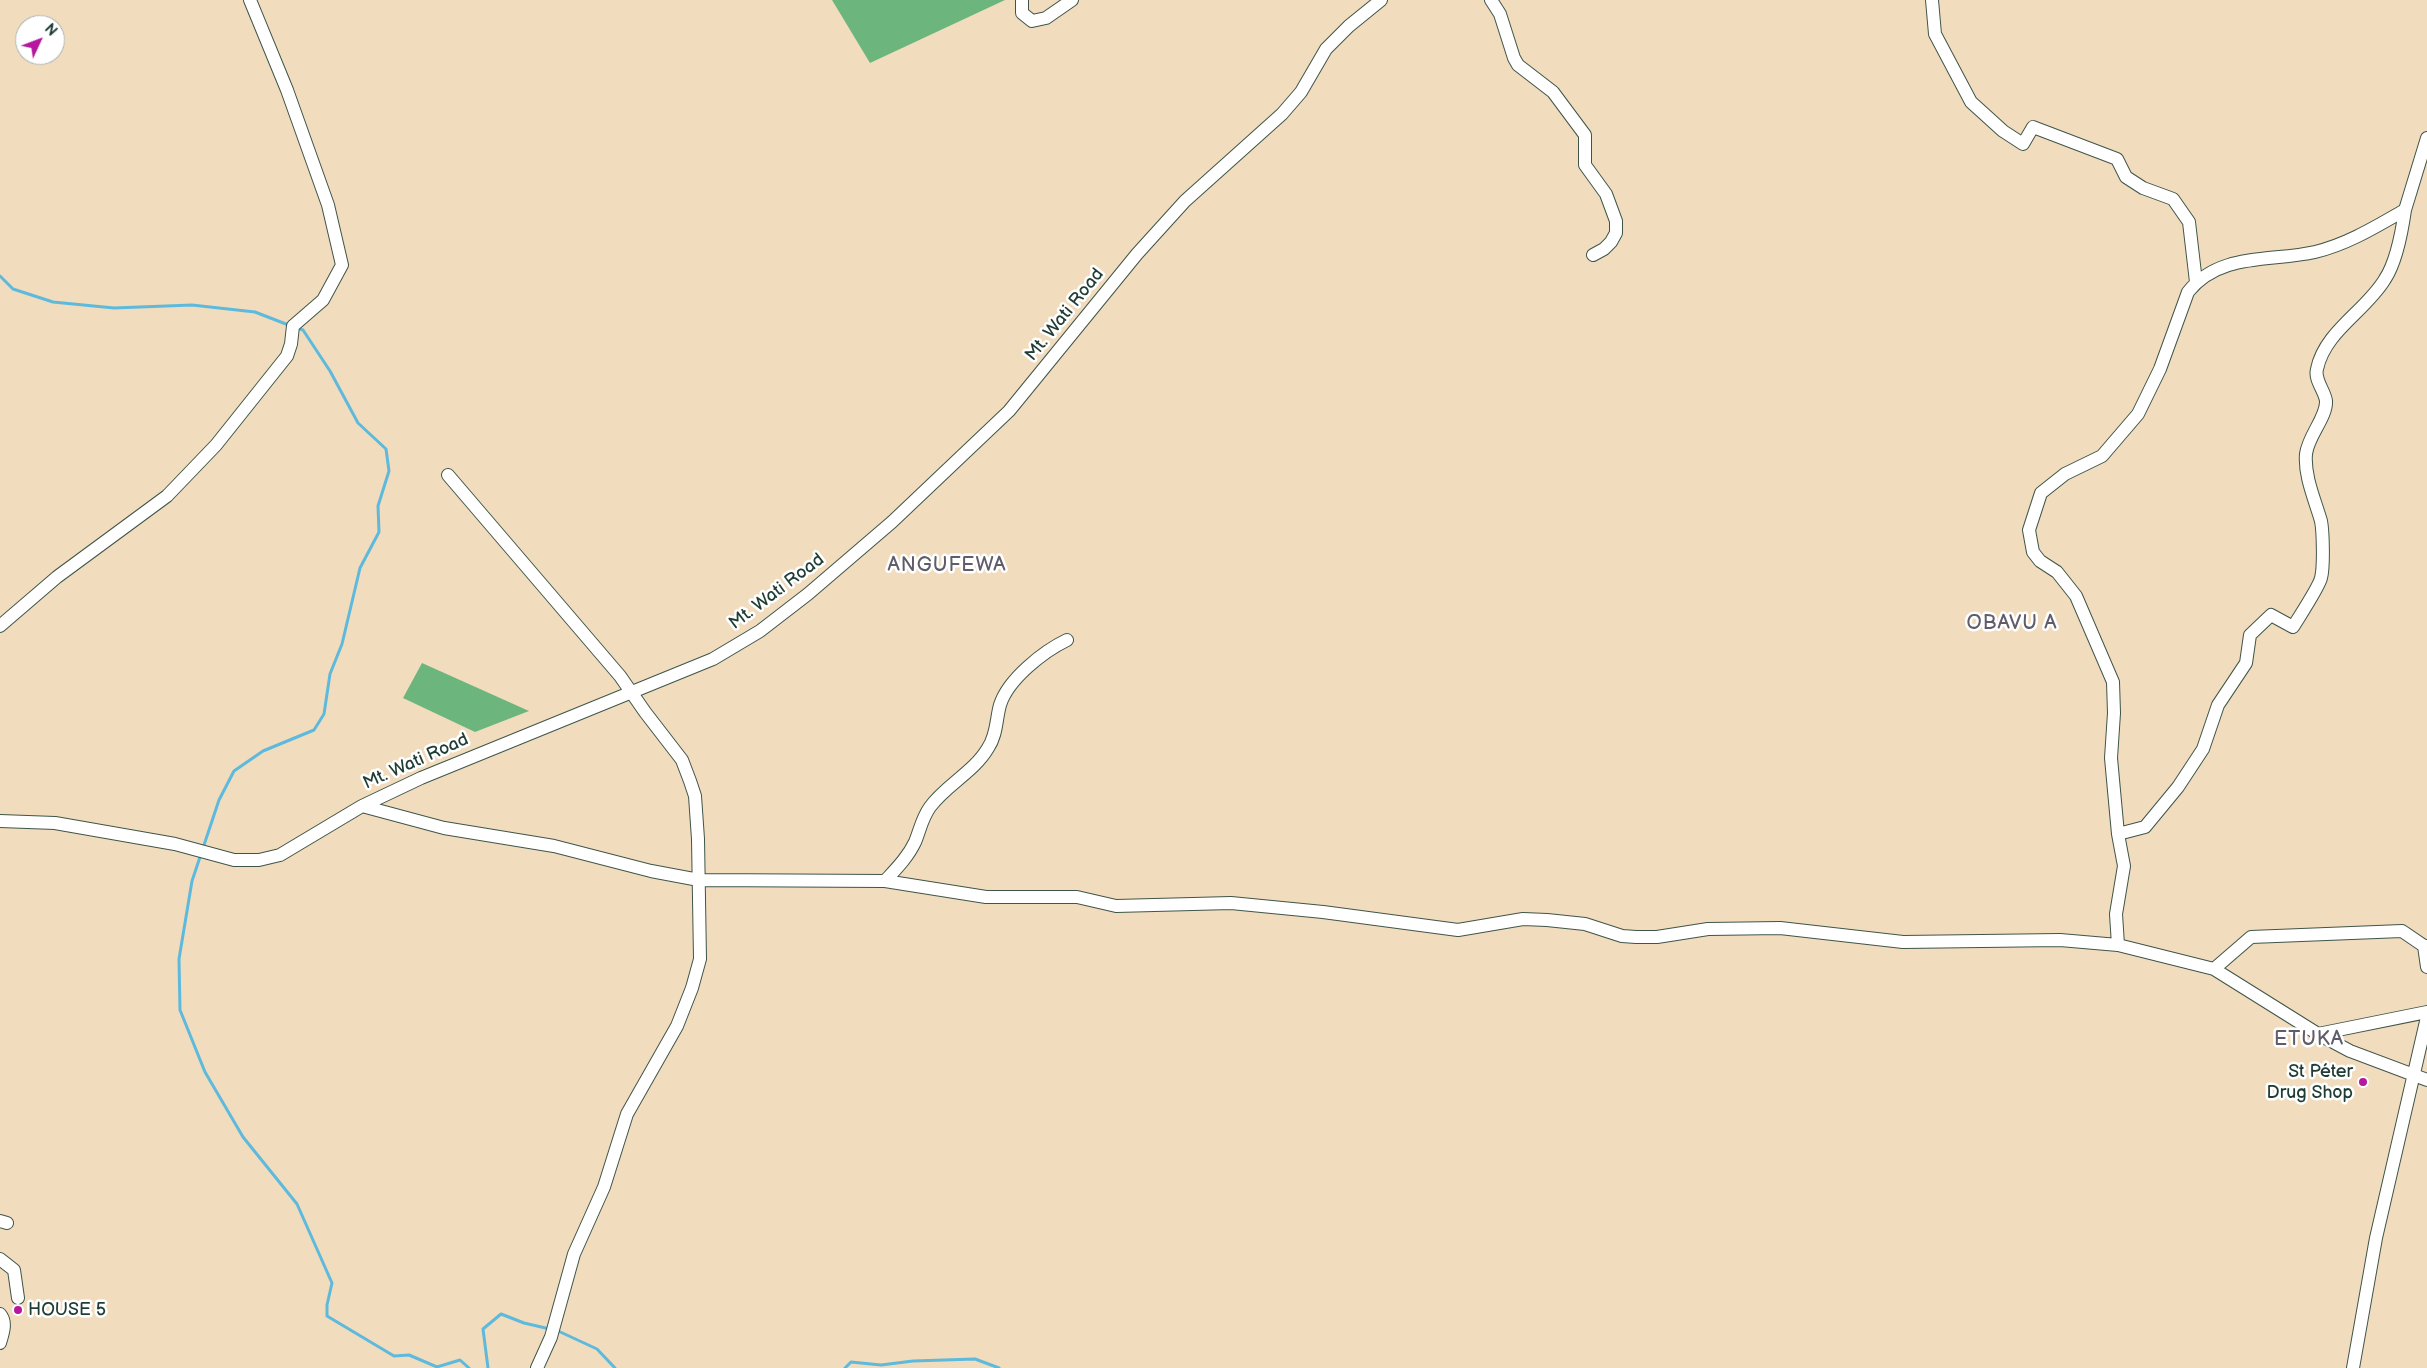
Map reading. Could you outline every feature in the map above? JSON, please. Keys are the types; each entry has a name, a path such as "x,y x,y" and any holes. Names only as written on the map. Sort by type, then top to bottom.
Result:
{"street":[{"path":"0,626 57,577 167,496 210,451 287,356 291,344 293,326 324,300 342,265 328,205 287,90 266,44 250,0"},
{"path":"1022,0 1022,13 1032,21 1046,18 1072,0"},
{"name":"Mt. Wati Road","path":"0,821 55,823 175,844 234,860 259,860 280,855 362,806 474,755 713,659 760,631 808,594 892,522 1009,411 1137,254 1185,201 1282,114 1301,92 1326,49 1381,0"},
{"path":"1491,0 1500,14 1518,65 1553,92 1585,135 1585,165 1606,194 1616,221 1616,233 1611,242 1604,250 1593,255"},
{"path":"1932,0 1935,34 1971,102 2003,131 2023,144 2033,127 2090,147 2117,159 2126,177 2143,188 2173,200 2189,222 2196,282"},
{"path":"2118,834 2144,827 2178,787 2202,749 2218,704 2246,663 2250,635 2271,615 2293,627 2321,578 2322,523 2310,486 2306,456 2309,438 2325,409 2326,400 2316,370 2333,335 2359,312 2386,279 2403,226 2405,210 2427,138"},
{"path":"2118,945 2116,914 2124,866 2118,834 2111,758 2114,736 2113,682 2076,596 2057,572 2040,562 2032,552 2029,530 2041,493 2065,474 2102,456 2138,414 2160,369 2188,292 2196,282 2211,273 2251,258 2315,252 2362,235 2405,210"},
{"path":"448,474 569,614 631,691 682,760 690,781 696,809 700,959 692,988 677,1026 627,1114 604,1187 574,1254 551,1337 537,1368"},
{"path":"885,881 902,862 914,843 920,825 930,807 982,758 996,730 1000,704 1013,684 1045,652 1067,640"},
{"path":"362,806 444,828 554,846 651,871 699,880 885,881 986,896 1077,897 1116,906 1231,903 1323,912 1458,930 1523,920 1547,920 1585,924 1622,936 1636,937 1657,937 1708,930 1780,928 1903,942 2060,940 2118,945 2214,969 2318,1034 2350,1051 2427,1080"},
{"path":"2214,969 2251,937 2402,931 2426,946 2427,967"},
{"path":"2318,1034 2427,1012"},
{"path":"2353,1368 2376,1238 2412,1074 2427,1017"},
{"path":"0,1259 14,1270 18,1298"},
{"path":"0,1314 3,1317 4,1330 0,1343"}],"green space":[{"path":"832,0 1005,0 870,63"},
{"path":"422,663 529,711 475,732 403,698"}],"waterway":[{"path":"0,276 13,289 53,302 114,308 192,305 255,312 291,326"},
{"path":"203,848 219,800 234,771 263,751 314,730 324,714 330,674 342,644 360,568 379,532 378,506 389,471 386,449 358,423 330,371 303,330 297,328"},
{"path":"201,854 192,881 179,959 180,1010 205,1072 243,1137 297,1204 332,1283 327,1305 327,1316 394,1356 409,1355 437,1367 460,1360 469,1368"},
{"path":"488,1368 483,1329 501,1314 524,1323 550,1329"},
{"path":"556,1330 597,1349 615,1368"},
{"path":"845,1368 851,1362 881,1365 913,1361 975,1359 999,1368"}],"place":[{"name":"St Péter Drug Shop","path":"2363,1082"},
{"name":"HOUSE 5","path":"18,1310"}],"district":[{"name":"ANGUFEWA","path":"947,566"},
{"name":"OBAVU A","path":"2012,624"},
{"name":"ETUKA","path":"2309,1040"}]}
